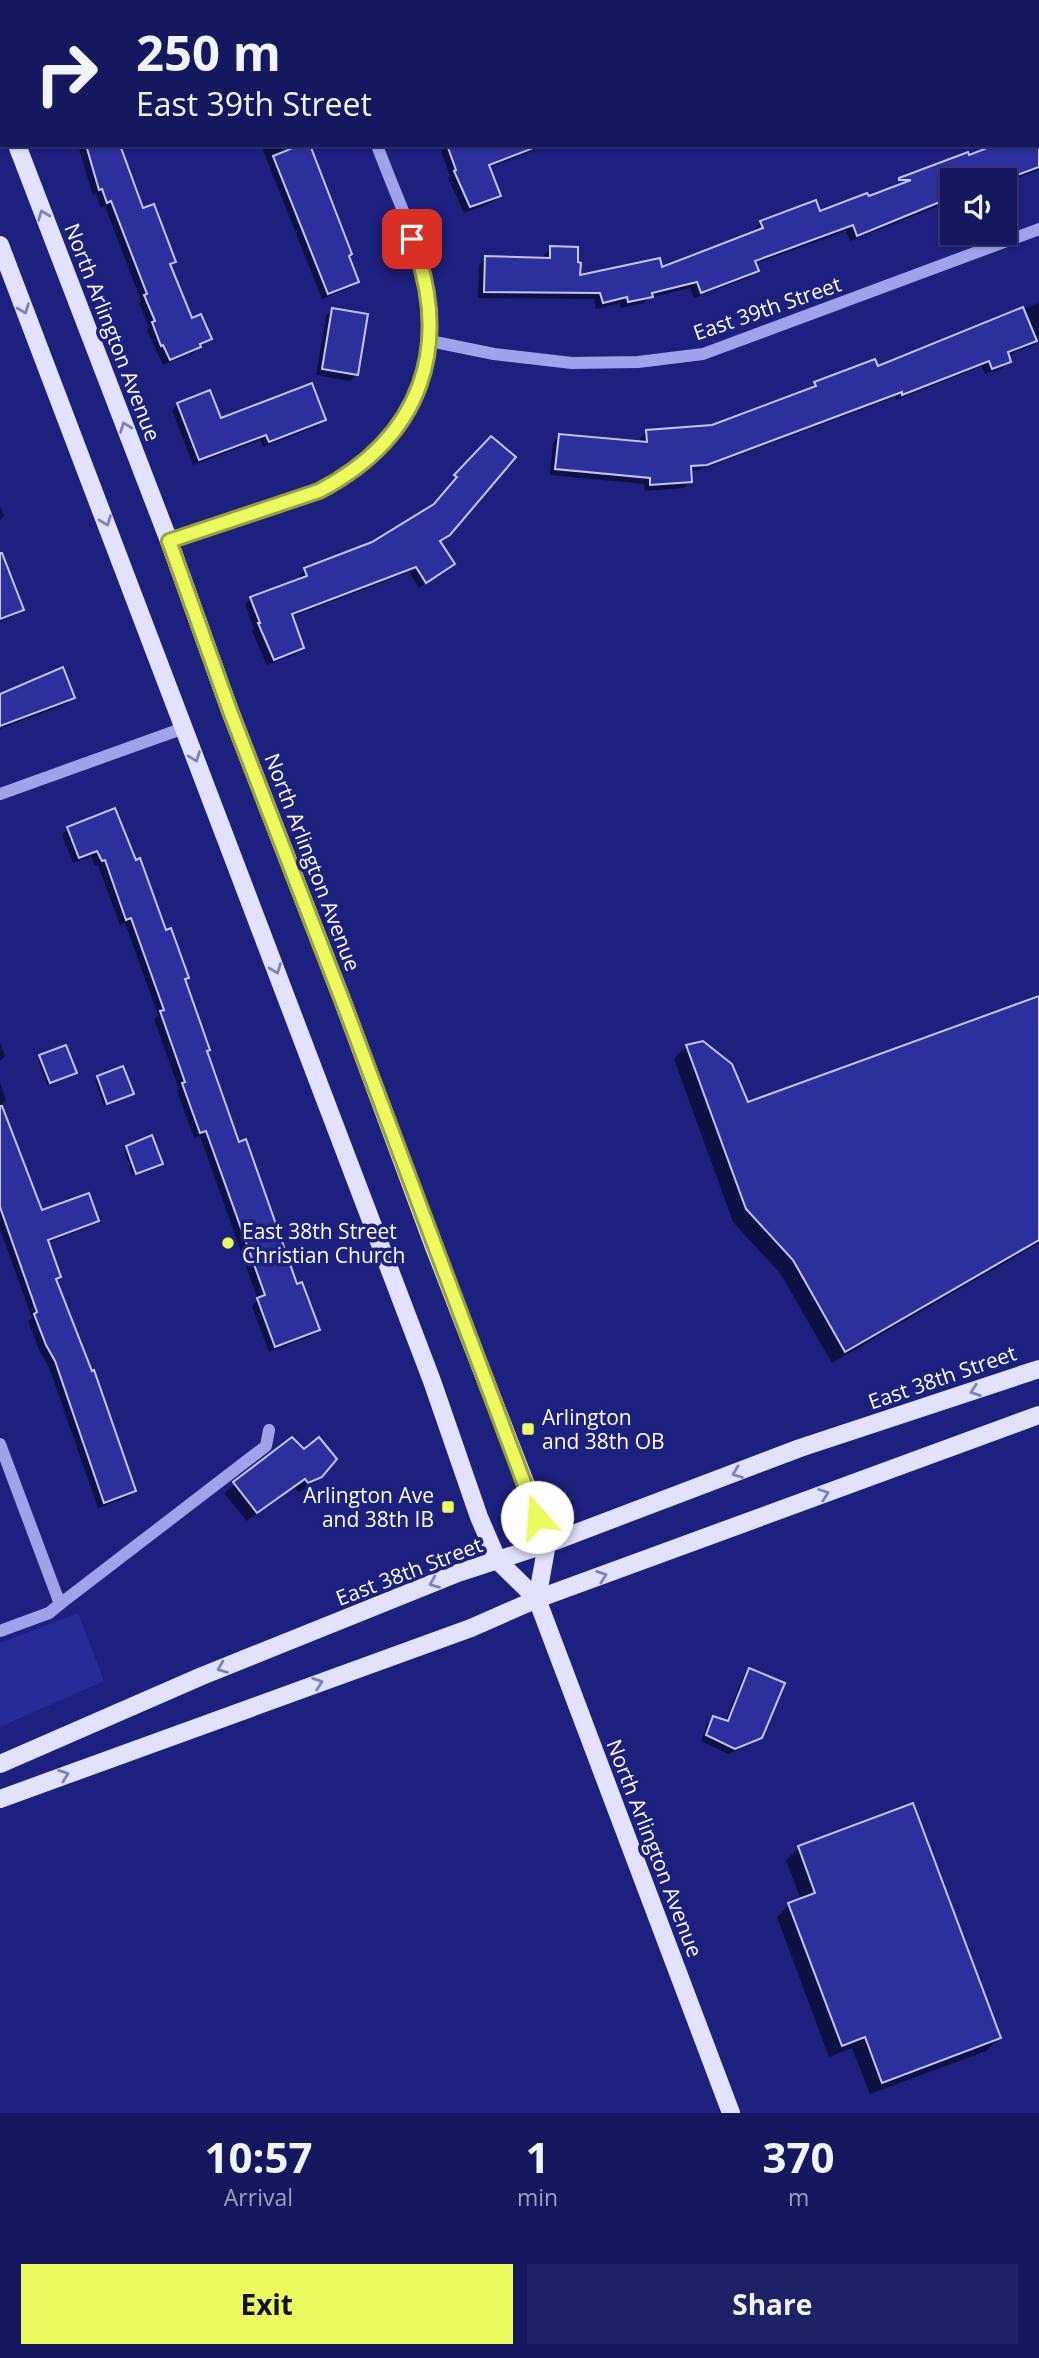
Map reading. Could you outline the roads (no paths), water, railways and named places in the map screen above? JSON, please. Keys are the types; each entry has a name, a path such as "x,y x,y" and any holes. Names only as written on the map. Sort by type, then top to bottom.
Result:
{"main road":[{"name":"North Arlington Avenue","path":"18,147 547,1544"},
{"name":"North Arlington Avenue","path":"0,245 432,1381 480,1517 498,1561 537,1599 731,2113"},
{"name":"East 38th Street","path":"0,1764 202,1676 458,1573 547,1544 800,1448 1039,1369"},
{"path":"0,1799 471,1628 537,1599 1039,1415"},
{"path":"537,1599 547,1544"}],"street":[{"path":"169,541 319,491 342,479 391,436 411,402 422,379 430,341 426,280 378,147"},
{"name":"East 39th Street","path":"430,341 494,354 572,363 638,362 703,354 1039,229"},
{"path":"0,794 184,728"},
{"path":"0,1631 49,1613 266,1446 269,1430"},
{"path":"0,1444 60,1604"}],"place":[{"name":"East 38th Street Christian Church","path":"228,1243"},
{"name":"Arlington and 38th OB","path":"528,1429"},
{"name":"Arlington Ave and 38th IB","path":"448,1507"}]}
